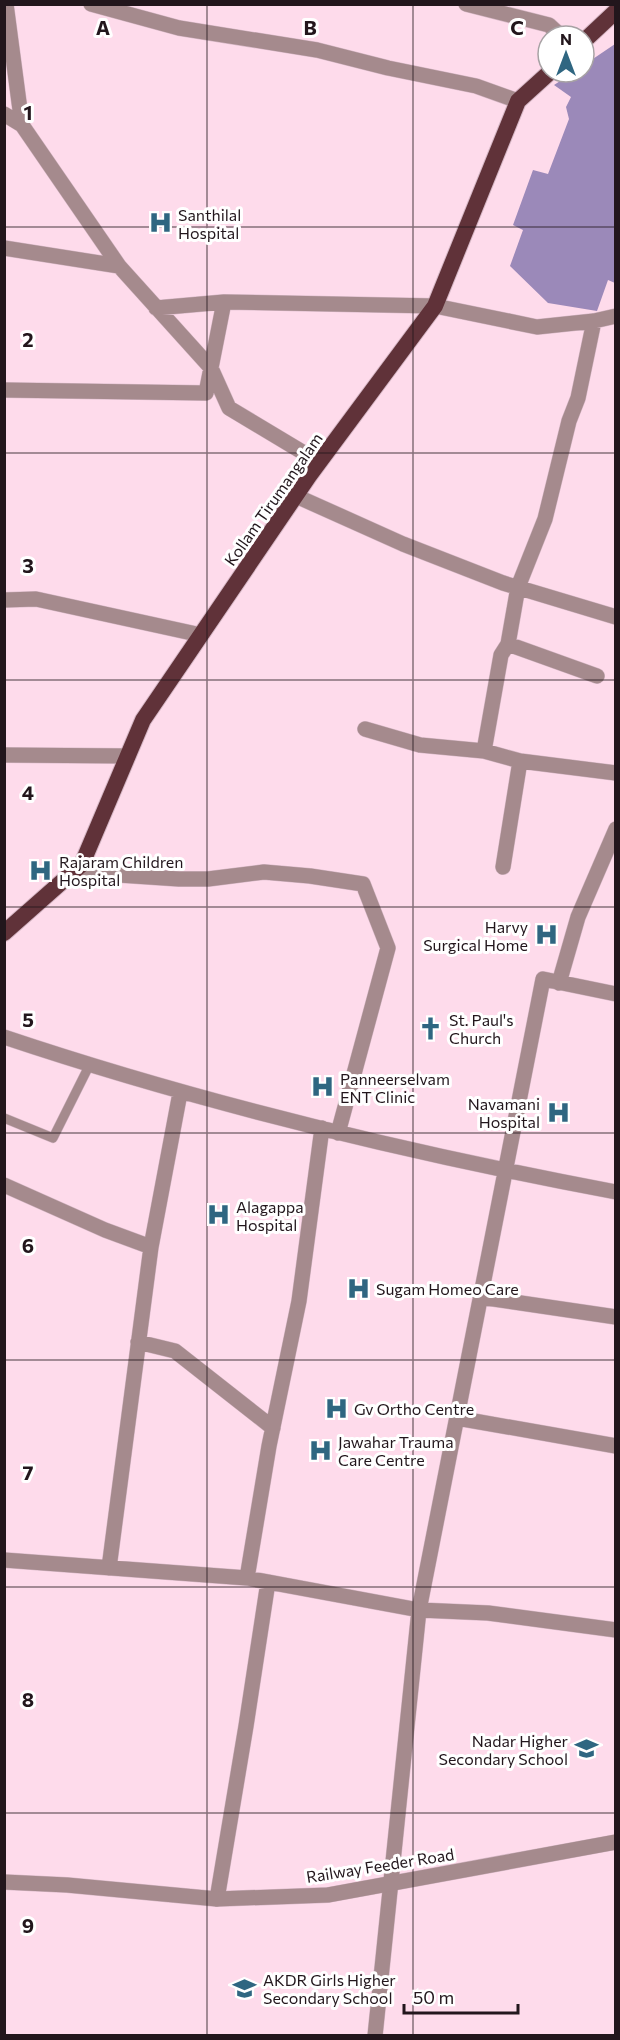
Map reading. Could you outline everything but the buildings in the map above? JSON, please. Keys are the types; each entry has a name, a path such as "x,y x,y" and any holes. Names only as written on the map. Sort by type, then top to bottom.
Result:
{"highway":[{"path":"596,30 615,12"},
{"name":"Kollam Tirumangalam","path":"4,933 82,864 143,720 319,462 435,306 518,101 537,84"}],"street":[{"path":"6,4 22,125"},
{"path":"91,4 179,28 317,50 388,68 476,86 518,101"},
{"path":"466,4 545,24"},
{"path":"4,114 22,125 119,266 211,368 229,408 319,462"},
{"path":"4,248 119,266"},
{"path":"4,390 206,393 224,302"},
{"path":"156,308 224,302 435,306 537,327 594,321 615,316"},
{"path":"484,751 501,655 508,644 518,587 544,519 569,421 578,398 594,321"},
{"path":"296,496 403,544 518,587 615,617"},
{"path":"4,600 36,599 201,635"},
{"path":"508,644 597,676"},
{"path":"364,729 420,745 484,751 520,761 615,773"},
{"path":"4,755 128,756"},
{"path":"503,867 520,761"},
{"path":"559,983 578,917 615,829"},
{"path":"74,872 208,879 264,872 363,884 388,948 338,1133"},
{"path":"375,2036 419,1610 543,979 615,994"},
{"path":"4,1037 89,1066 180,1093 338,1133 504,1171 615,1192"},
{"path":"109,1568 151,1247 180,1093"},
{"path":"247,1578 273,1428 299,1301 322,1128"},
{"path":"4,1185 105,1230 151,1247"},
{"path":"480,1297 615,1317"},
{"path":"138,1342 175,1351 273,1428"},
{"path":"457,1418 615,1446"},
{"path":"4,1560 247,1578 419,1610 488,1613 615,1630"},
{"path":"217,1899 268,1582"},
{"name":"Railway Feeder Road","path":"4,1882 68,1885 217,1899 328,1894 615,1842"}],"lane":[{"path":"4,1118 53,1138 89,1066"}],"shaded area":[{"path":"615,44 615,283 608,280 597,311 548,303 510,266 523,230 513,225 533,170 548,174 569,119 566,107 571,97 554,85 596,84 596,57"}],"place":[{"name":"Santhilal Hospital","path":"160,223"},
{"name":"Rajaram Children Hospital","path":"41,870"},
{"name":"Harvy Surgical Home","path":"546,935"},
{"name":"St. Paul's Church","path":"431,1028"},
{"name":"Panneerselvam ENT Clinic","path":"322,1087"},
{"name":"Navamani Hospital","path":"558,1112"},
{"name":"Alagappa Hospital","path":"218,1215"},
{"name":"Sugam Homeo Care","path":"358,1288"},
{"name":"Gv Ortho Centre","path":"336,1408"},
{"name":"Jawahar Trauma Care Centre","path":"320,1450"},
{"name":"Nadar Higher Secondary School","path":"586,1749"},
{"name":"AKDR Girls Higher Secondary School","path":"245,1988"}]}
